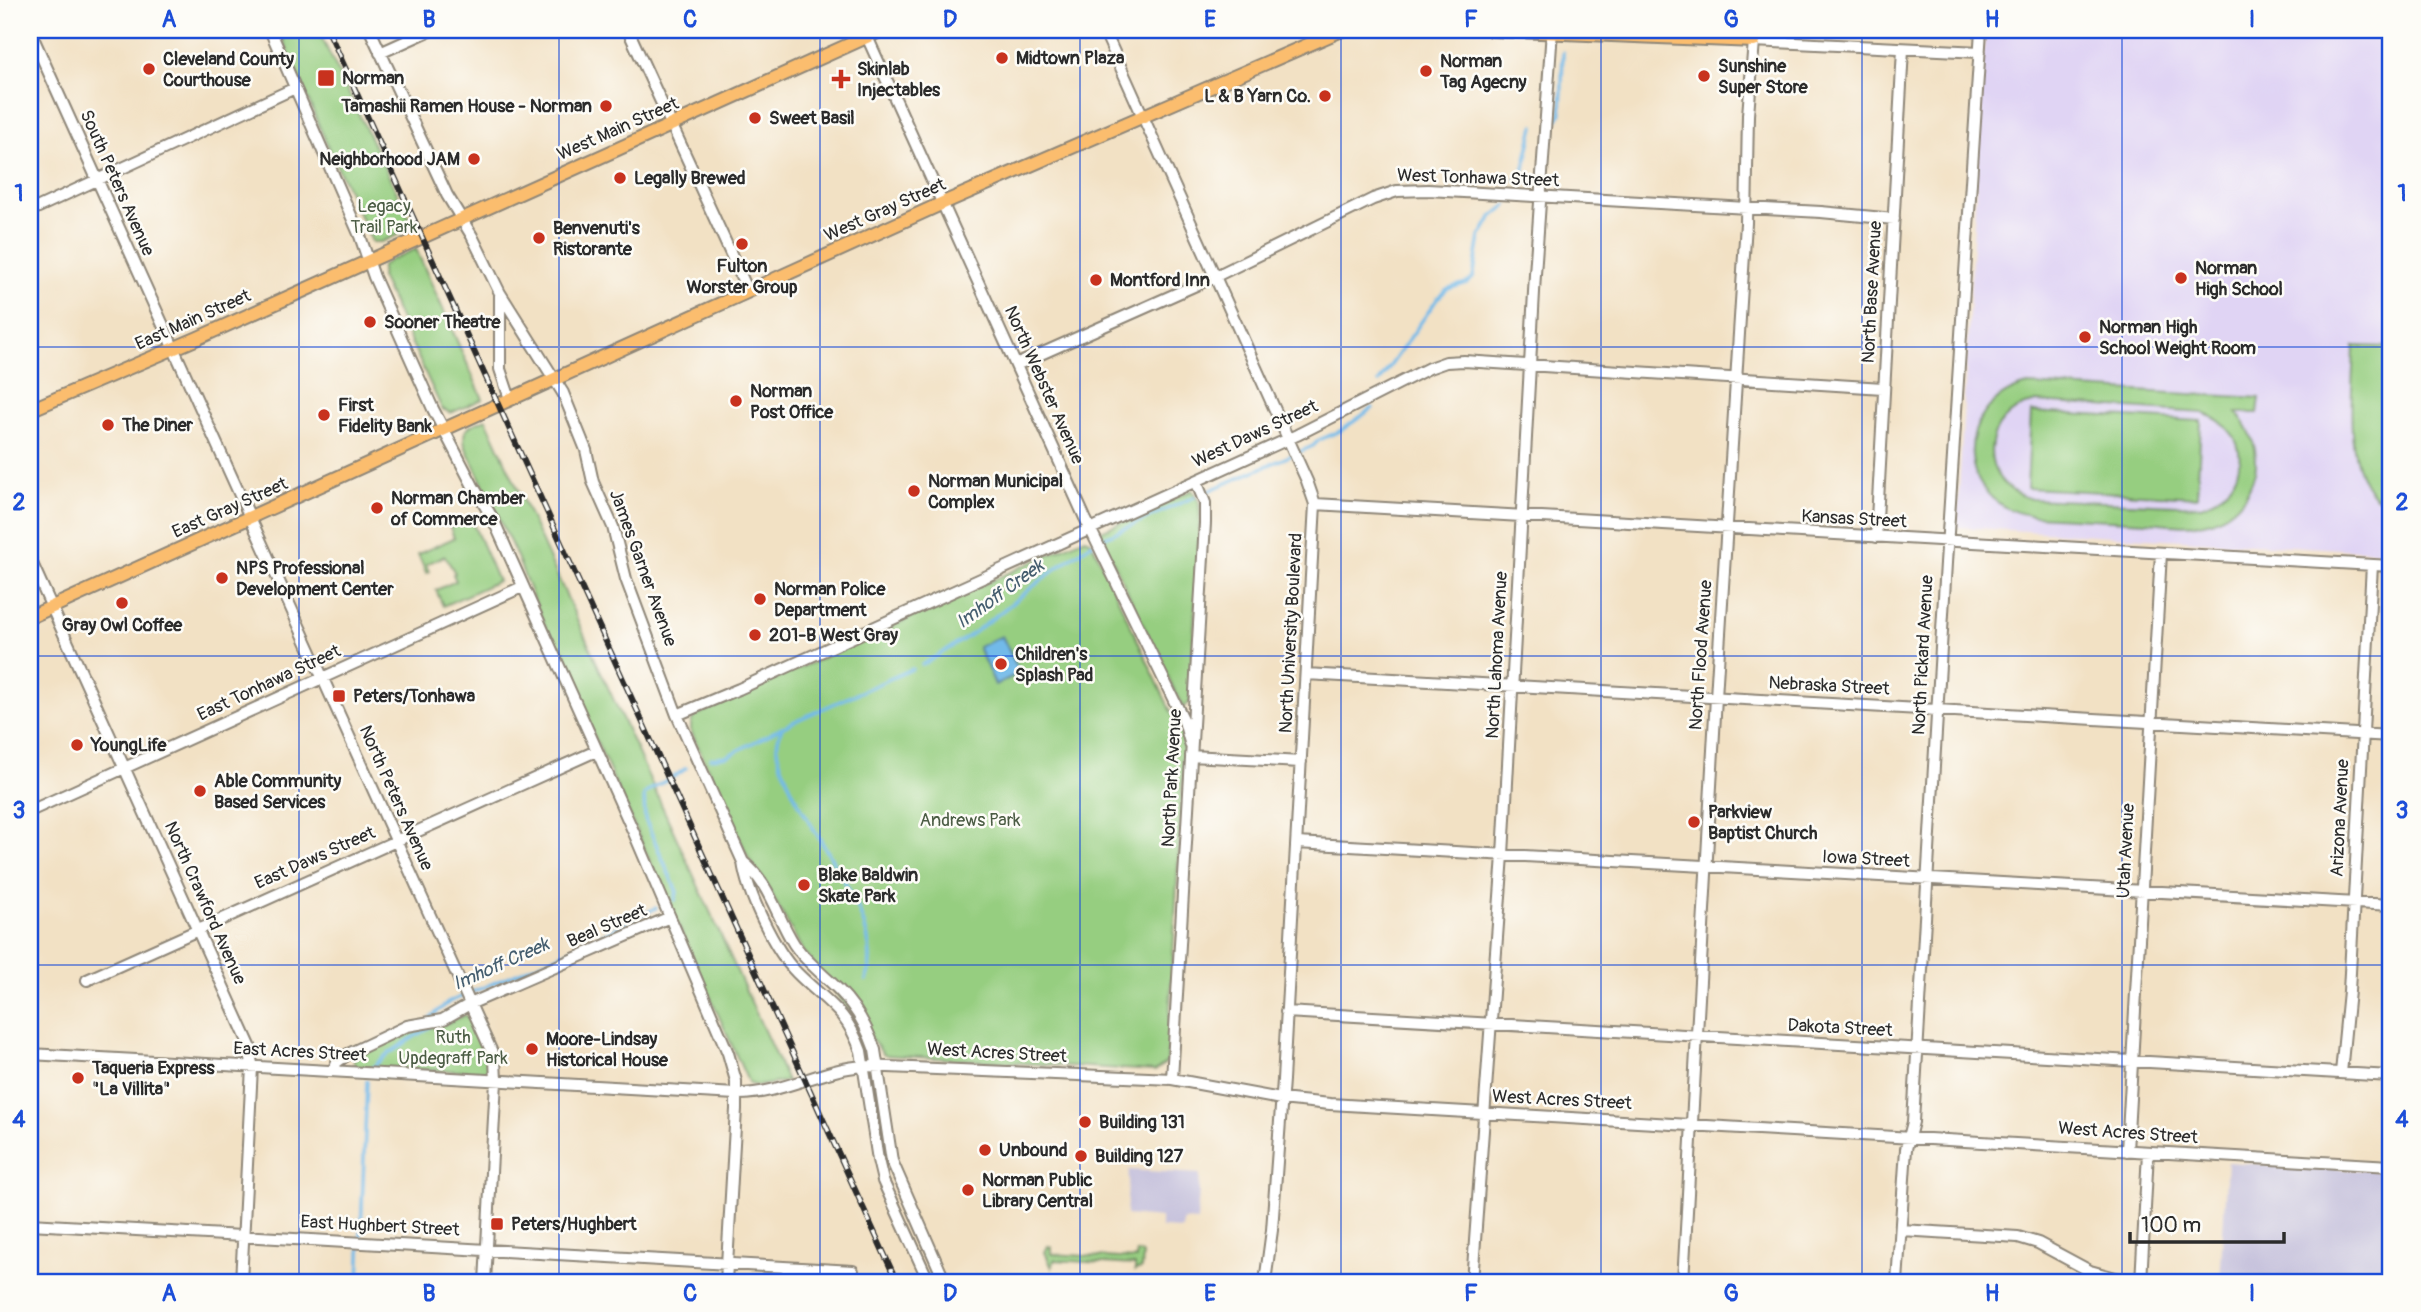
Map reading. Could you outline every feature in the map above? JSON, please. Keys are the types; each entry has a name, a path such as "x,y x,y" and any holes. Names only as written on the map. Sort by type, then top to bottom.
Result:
{"main road":[{"name":"West Main Street","path":"369,260 670,125 865,33 882,30"},
{"name":"West Gray Street","path":"444,428 943,203 1342,30"},
{"path":"1492,30 1755,35"},
{"name":"East Main Street","path":"30,410 369,260"},
{"name":"East Gray Street","path":"30,617 444,428"}],"street":[{"path":"270,30 374,277 469,479 493,519 728,1053 736,1081 736,1094 726,1282"},
{"name":"James Garner Avenue","path":"370,30 447,195 500,293 563,393 586,450 593,482 613,527 626,579 677,715 780,952 799,975 832,1002 856,1037 864,1066 877,1160 883,1181 929,1282"},
{"path":"380,53 432,30"},
{"path":"628,30 748,291"},
{"name":"North University Boulevard","path":"1104,30 1307,481 1315,505 1281,1099 1272,1230 1265,1282"},
{"name":"North Pickard Avenue","path":"1897,1282 1906,1149 1913,1122 1918,1050 1947,542 1981,30"},
{"name":"South Peters Avenue","path":"30,31 173,349"},
{"name":"North Lahoma Avenue","path":"1472,1282 1503,855 1540,196 1552,31"},
{"name":"North Webster Avenue","path":"865,33 1090,528 1181,714 1191,751"},
{"path":"1755,35 1903,49 1980,52"},
{"name":"North Flood Avenue","path":"1683,1282 1746,210 1748,115 1755,35"},
{"name":"North Base Avenue","path":"1876,537 1903,49"},
{"path":"30,211 295,88"},
{"name":"West Tonhawa Street","path":"1016,365 1214,276 1373,199 1397,191 1540,196 1746,210 1821,212 1894,219"},
{"name":"James Garner Avenue","path":"500,293 500,369 510,399"},
{"name":"North Peters Avenue","path":"173,349 495,1059 485,1282"},
{"name":"West Daws Street","path":"677,715 1196,481 1292,449 1437,365 1464,361 1884,388"},
{"name":"North Park Avenue","path":"1172,1079 1205,516 1205,503 1196,481"},
{"name":"Kansas Street","path":"1315,505 2391,566"},
{"name":"Utah Avenue","path":"2127,1151 2161,553"},
{"name":"North Crawford Avenue","path":"30,559 247,1037 252,1067 241,1282"},
{"name":"Arizona Avenue","path":"2341,1073 2372,565"},
{"name":"East Tonhawa Street","path":"30,811 522,587"},
{"name":"Nebraska Street","path":"1306,674 2391,736"},
{"name":"East Daws Street","path":"86,981 596,751"},
{"path":"1191,751 1301,762"},
{"name":"Iowa Street","path":"1297,843 2391,905"},
{"name":"James Garner Avenue","path":"743,862 760,878 803,956 838,989 862,1019 875,1050 892,1161 945,1282"},
{"name":"Beal Street","path":"333,1072 337,1062 348,1054 407,1026 442,1020 469,1001 670,917"},
{"name":"Dakota Street","path":"1286,1012 2391,1076"},
{"name":"East Acres Street","path":"30,1055 736,1094"},
{"name":"West Acres Street","path":"736,1094 773,1091 832,1072 878,1065 1172,1079 1281,1099 1485,1113 2391,1166"},
{"path":"2141,1282 2148,1152"},
{"name":"East Hughbert Street","path":"30,1224 853,1270"},
{"path":"1901,1230 2018,1237 2038,1243 2090,1271 2130,1282"}],"shaded area":[{"name":"Norman High School","path":"1985,30 2391,30 2391,552 1957,527"},
{"path":"2227,1162 2391,1172 2391,1282 2220,1282"},
{"path":"1129,1170 1200,1174 1197,1221 1183,1220 1182,1229 1161,1228 1161,1218 1126,1215"}],"green space":[{"name":"Legacy Trail Park","path":"279,30 318,30 414,228 381,242 372,242"},
{"name":"Legacy Trail Park","path":"416,249 483,399 451,413 442,409 381,277 382,266"},
{"path":"2354,346 2391,347 2391,506 2373,494 2363,479 2357,462 2351,403"},
{"path":"2028,385 2260,398 2258,413 2237,413 2250,433 2255,448 2255,472 2249,489 2239,503 2219,518 2195,524 2035,516 2008,509 1988,494 1976,476 1972,454 1975,432 1985,412 2003,396","holes":["2037,402 2203,413 2220,421 2231,433 2238,446 2240,460 2237,473 2229,486 2217,498 2201,506 2031,499 2013,491 2000,479 1993,464 1991,449 1995,433 2004,420 2018,409"]},
{"path":"2031,412 2201,421 2197,497 2027,488"},
{"path":"486,419 787,1081 758,1086 749,1084 517,557 465,446 464,434 468,428"},
{"path":"1192,490 1199,501 1200,515 1190,702 1183,708 1099,532"},
{"path":"470,517 498,581 443,606 436,590 456,581 453,574 455,573 445,556 426,564 429,572 426,573 418,554 454,538 450,527"},
{"name":"Andrews Park","path":"1085,538 1091,541 1182,735 1184,758 1167,1062 1155,1071 884,1055 803,951 749,859 691,731 691,722 695,716"},
{"name":"Ruth Updegraff Park","path":"465,1015 487,1060 488,1069 485,1072 354,1065 354,1058 357,1056 423,1026 438,1027"},
{"path":"1048,1246 1051,1247 1051,1254 1136,1259 1137,1252 1143,1254 1142,1269 1135,1271 1135,1265 1054,1260 1052,1268 1045,1252"}],"water":[{"name":"Children's Splash Pad","path":"1002,636 1020,673 995,685 978,647"}],"waterway":[{"name":"Imhoff Creek","path":"1558,119 1561,114 1563,52"},
{"name":"Imhoff Creek","path":"1516,180 1523,172 1534,126"},
{"name":"Imhoff Creek","path":"1379,382 1438,298 1447,289 1467,283 1473,278 1480,237 1491,218 1507,205"},
{"name":"Imhoff Creek","path":"1208,491 1313,446 1373,408"},
{"name":"Imhoff Creek","path":"1101,539 1194,497"},
{"name":"Imhoff Creek","path":"922,665 977,630 1093,543"},
{"name":"Imhoff Creek","path":"711,758 727,756 795,721 912,669"},
{"path":"782,727 777,748 780,763 797,800 843,878 866,931 870,957 866,980"},
{"name":"Imhoff Creek","path":"675,900 677,892 645,819 644,795 686,768"},
{"name":"Imhoff Creek","path":"373,1067 429,1027 431,1017 449,1002 564,953 656,908"},
{"name":"Imhoff Creek","path":"359,1282 367,1081"}],"railway":[{"path":"328,30 897,1282"}],"place":[{"name":"Midtown Plaza","path":"1002,58"},
{"name":"Cleveland County Courthouse","path":"149,69"},
{"name":"Norman Tag Agecny","path":"1426,71"},
{"name":"Sunshine Super Store","path":"1704,76"},
{"name":"Norman","path":"326,78"},
{"name":"Skinlab Injectables","path":"841,79"},
{"name":"L & B Yarn Co.","path":"1325,96"},
{"name":"Tamashii Ramen House - Norman","path":"606,106"},
{"name":"Sweet Basil","path":"755,118"},
{"name":"Neighborhood JAM","path":"474,159"},
{"name":"Legally Brewed","path":"620,178"},
{"name":"Benvenuti's Ristorante","path":"539,238"},
{"name":"Fulton Worster Group","path":"742,244"},
{"name":"Norman High School","path":"2181,278"},
{"name":"Montford Inn","path":"1096,280"},
{"name":"Sooner Theatre","path":"370,322"},
{"name":"Norman High School Weight Room","path":"2085,337"},
{"name":"Norman Post Office","path":"736,401"},
{"name":"First Fidelity Bank","path":"324,415"},
{"name":"The Diner","path":"108,425"},
{"name":"Norman Municipal Complex","path":"914,491"},
{"name":"Norman Chamber of Commerce","path":"377,508"},
{"name":"NPS Professional Development Center","path":"222,578"},
{"name":"Norman Police Department","path":"760,599"},
{"name":"Gray Owl Coffee","path":"122,603"},
{"name":"201-B West Gray","path":"755,635"},
{"name":"Children's Splash Pad","path":"1001,664"},
{"name":"Peters/Tonhawa","path":"339,696"},
{"name":"YoungLife","path":"77,745"},
{"name":"Able Community Based Services","path":"200,791"},
{"name":"Parkview Baptist Church","path":"1694,822"},
{"name":"Blake Baldwin Skate Park","path":"804,885"},
{"name":"Moore-Lindsay Historical House","path":"532,1049"},
{"name":"Taqueria Express \"La Villita\"","path":"78,1078"},
{"name":"Building 131","path":"1085,1122"},
{"name":"Unbound","path":"985,1150"},
{"name":"Building 127","path":"1081,1156"},
{"name":"Norman Public Library Central","path":"968,1190"},
{"name":"Peters/Hughbert","path":"497,1224"}]}
